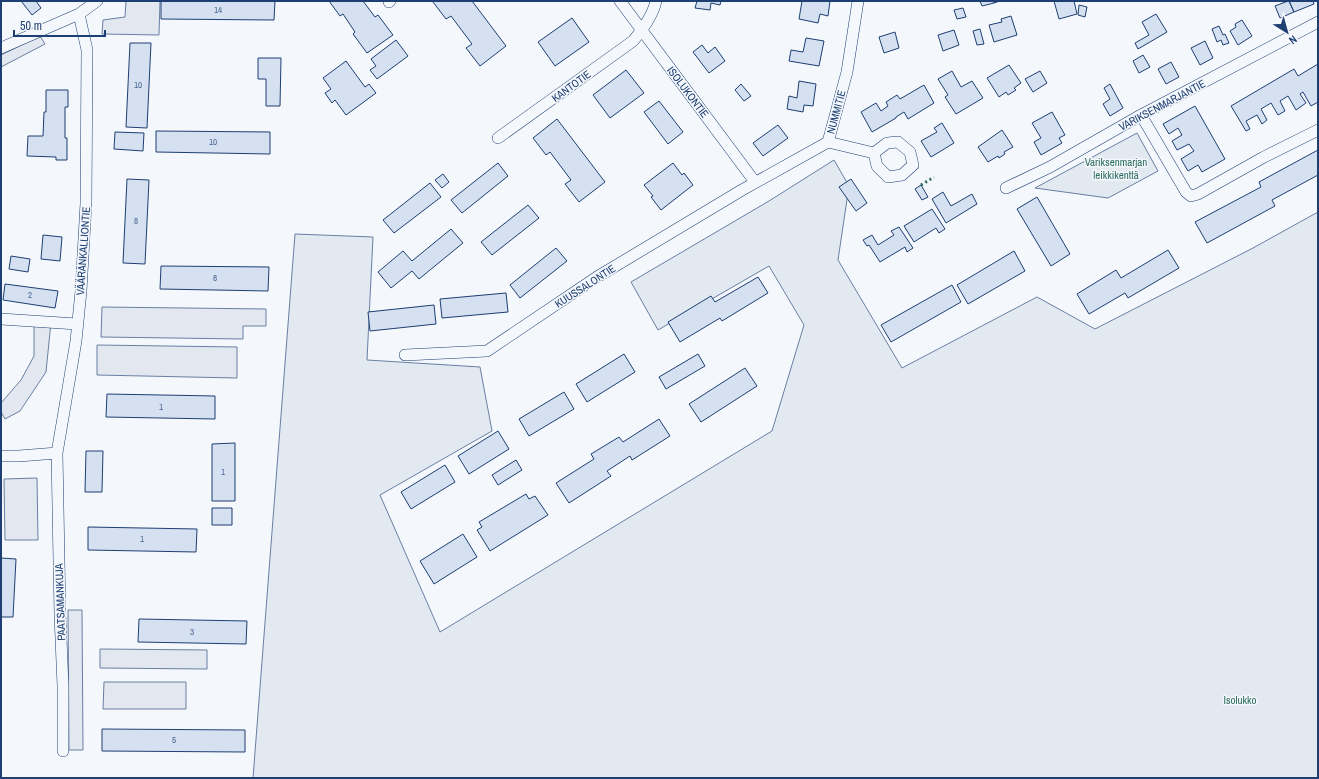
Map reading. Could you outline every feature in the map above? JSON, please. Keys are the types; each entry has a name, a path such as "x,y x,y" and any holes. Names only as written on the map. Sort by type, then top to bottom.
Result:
{"street":[{"path":"1,48 79,14 96,1"},
{"name":"ISOLUKONTIE","path":"620,1 755,182"},
{"path":"642,31 656,1"},
{"name":"NUMMITIE","path":"755,182 828,142 847,72 858,1"},
{"name":"VÄÄRÄNKALLIONTIE","path":"57,453 62,417 73,361 81,291 86,203 87,50 79,14"},
{"name":"VARIKSENMARJANTIE","path":"1006,188 1050,168 1141,115 1318,22"},
{"name":"KANTOTIE","path":"498,138 633,40 642,31"},
{"path":"1141,115 1186,192 1191,196 1198,194 1264,157 1318,130"},
{"path":"828,142 874,153"},
{"name":"KUUSSALONTIE","path":"405,355 487,351 598,277 755,182"},
{"path":"1,319 77,324"},
{"path":"1,456 57,453"},
{"name":"PAATSAMANKUJA","path":"57,453 61,628 64,686 63,751"}],"green space":[{"name":"Variksenmarjan leikkikenttä","path":"1137,133 1158,171 1108,198 1035,188"},
{"name":"Isolukko","path":"834,160 849,186 838,260 902,368 1037,297 1095,329 1253,248 1318,212 1318,778 253,778 295,234 373,237 367,360 480,367 492,431 380,495 440,632 772,431 804,325 769,266 658,330 631,282 769,201"}],"shaded area":[{"path":"126,1 160,1 159,35 102,34 103,20 125,17"},
{"path":"40,36 45,44 1,67 1,55"},
{"path":"102,307 266,309 266,326 243,326 243,339 101,337"},
{"path":"34,321 51,322 46,372 20,411 5,419 1,412 1,403 21,380 34,356"},
{"path":"97,345 237,347 237,378 97,375"},
{"path":"37,478 38,540 5,540 4,479"},
{"path":"68,610 82,610 83,750 69,750"},
{"path":"100,649 207,650 207,669 100,668"},
{"path":"104,682 186,682 186,709 103,709"}],"building":[{"path":"21,1 36,1 41,8 32,15"},
{"path":"161,1 275,1 274,20 161,19"},
{"path":"329,1 363,1 375,17 378,15 393,35 367,53 353,34 355,32 343,14 340,16"},
{"path":"472,1 506,46 480,66 466,48 472,44 451,16 446,19 433,2"},
{"path":"697,1 721,1 720,5 711,3 710,10 695,8"},
{"path":"802,1 830,1 828,16 820,14 818,23 799,19"},
{"path":"980,1 993,1 994,3 982,6"},
{"path":"1054,1 1074,1 1077,14 1059,19"},
{"path":"1288,1 1294,12 1280,18 1275,6"},
{"path":"1289,1 1313,1 1314,4 1294,12"},
{"path":"1079,5 1087,7 1085,17 1078,15"},
{"path":"963,8 966,17 957,19 954,10"},
{"path":"1156,14 1167,32 1138,49 1135,43 1149,35 1142,22"},
{"path":"1011,16 1017,35 994,42 989,25 1002,22 1001,19"},
{"path":"572,18 589,42 555,66 538,42"},
{"path":"1242,20 1252,36 1238,45 1230,31 1236,27 1235,24"},
{"path":"1219,26 1229,43 1223,45 1221,40 1217,42 1212,29"},
{"path":"980,29 984,44 977,45 973,31"},
{"path":"954,30 959,45 943,51 938,35"},
{"path":"895,32 899,48 884,53 879,37"},
{"path":"806,38 824,41 819,66 789,61 791,50 803,52"},
{"path":"396,40 408,56 377,79 370,70 376,66 371,59"},
{"path":"1205,41 1213,58 1200,65 1191,48"},
{"path":"130,43 151,43 147,128 126,127"},
{"path":"702,45 708,53 715,47 725,61 709,73 693,52"},
{"path":"1143,55 1150,67 1139,73 1133,61"},
{"path":"258,58 281,58 280,106 266,106 266,79 258,79"},
{"path":"346,61 365,87 369,84 376,93 346,115 335,100 332,103 325,93 331,89 323,78"},
{"path":"1171,62 1179,77 1166,84 1158,69"},
{"path":"1318,64 1318,102 1311,106 1303,92 1300,94 1306,103 1296,110 1288,96 1280,101 1285,111 1278,115 1271,103 1261,109 1267,120 1262,124 1257,115 1246,121 1250,129 1246,131 1231,106 1294,69 1298,76"},
{"path":"1009,65 1021,83 1014,88 1016,90 1008,95 1006,92 999,97 987,78"},
{"path":"626,70 644,93 610,118 593,95"},
{"path":"952,71 961,87 972,81 983,98 956,114 945,97 948,95 938,79"},
{"path":"1040,71 1047,83 1033,92 1025,79"},
{"path":"799,81 816,84 813,106 804,105 803,112 787,109 789,96 797,98"},
{"path":"741,84 751,96 744,101 735,90"},
{"path":"1110,84 1123,108 1110,116 1103,104 1110,99 1104,88"},
{"path":"924,85 934,103 908,119 904,112 872,132 861,112 876,103 881,111 888,106 886,102 897,95 900,99"},
{"path":"46,90 68,90 68,107 65,107 67,160 56,160 56,157 27,156 28,136 43,136 44,112 46,112"},
{"path":"659,101 683,132 668,144 644,112"},
{"path":"1195,106 1225,159 1202,172 1198,165 1188,171 1181,159 1194,151 1189,144 1177,150 1172,141 1182,135 1178,128 1169,134 1163,124"},
{"path":"1052,112 1065,135 1059,138 1062,143 1041,155 1034,142 1041,138 1032,123"},
{"path":"557,119 605,182 579,202 565,184 571,180 550,152 546,155 533,138"},
{"path":"942,123 954,143 931,157 921,141 937,132 934,128"},
{"path":"778,125 788,138 763,156 753,143"},
{"path":"1002,130 1013,147 1004,152 1005,154 999,158 998,156 988,162 978,147"},
{"path":"156,131 270,132 270,154 156,152"},
{"path":"115,132 144,133 143,151 114,149"},
{"path":"1318,150 1318,175 1272,200 1275,206 1207,243 1195,222 1261,187 1259,182"},
{"path":"498,163 508,176 462,213 451,200"},
{"path":"673,163 682,175 684,173 693,185 661,210 651,197 653,196 644,185"},
{"path":"443,174 449,182 442,188 435,180"},
{"path":"127,179 149,180 145,264 123,263"},
{"path":"851,179 867,203 856,211 839,187"},
{"path":"430,183 441,197 394,233 383,220"},
{"path":"921,185 928,197 922,200 915,189"},
{"path":"943,192 951,206 972,194 977,204 946,223 932,199"},
{"path":"1037,197 1070,254 1051,266 1017,209"},
{"path":"528,205 539,218 492,255 481,242"},
{"path":"932,209 945,229 939,233 936,228 914,242 904,226"},
{"path":"899,227 913,248 907,252 905,247 880,262 869,245 867,246 863,240 872,235 878,245 894,235 891,231"},
{"path":"451,229 463,243 419,279 412,271 391,288 378,272 403,251 412,261"},
{"path":"43,235 62,237 60,261 41,259"},
{"path":"556,248 567,261 520,298 510,285"},
{"path":"1168,250 1179,268 1128,298 1125,293 1089,314 1077,294 1116,270 1121,278"},
{"path":"1014,251 1025,271 968,304 957,285"},
{"path":"11,256 30,259 28,272 9,269"},
{"path":"161,266 269,267 268,291 160,289"},
{"path":"758,277 768,293 722,321 720,318 680,342 668,322 711,296 715,302"},
{"path":"5,284 58,291 55,308 3,300"},
{"path":"952,285 961,302 891,342 881,325"},
{"path":"506,293 508,312 442,318 440,299"},
{"path":"434,305 436,324 370,331 368,312"},
{"path":"624,354 635,372 587,402 576,384"},
{"path":"698,354 705,366 666,389 659,377"},
{"path":"745,368 757,386 701,422 689,404"},
{"path":"564,392 574,409 529,436 519,419"},
{"path":"107,394 215,396 215,419 106,417"},
{"path":"659,419 670,436 632,460 630,456 607,471 611,476 569,503 556,483 594,459 591,454 619,437 623,442"},
{"path":"498,431 509,449 469,474 458,456"},
{"path":"235,443 235,501 212,501 212,444"},
{"path":"86,451 103,451 102,492 85,492"},
{"path":"516,460 522,470 498,485 492,475"},
{"path":"445,465 455,482 411,509 401,492"},
{"path":"526,494 529,499 535,496 548,515 490,551 477,530 482,527 479,522"},
{"path":"212,508 232,508 232,525 212,525"},
{"path":"88,527 197,529 196,552 88,550"},
{"path":"463,534 477,557 434,584 420,561"},
{"path":"1,558 16,559 13,617 1,617"},
{"path":"139,619 247,621 246,644 138,642"},
{"path":"102,729 245,730 245,752 102,751"}],"hedge":[{"path":"921,185 934,177"}],"fence":[{"path":"994,3 1000,1"}]}
